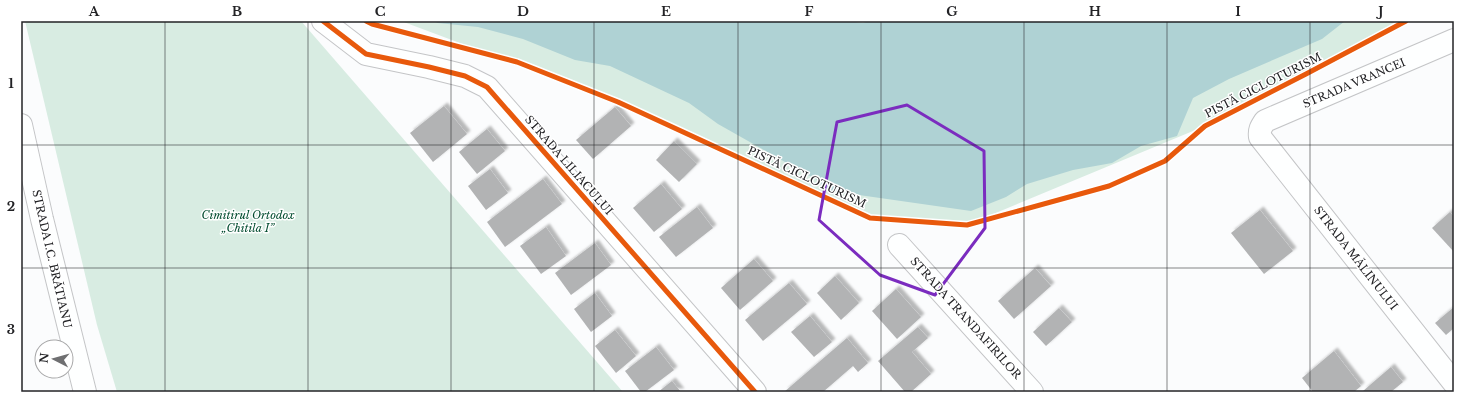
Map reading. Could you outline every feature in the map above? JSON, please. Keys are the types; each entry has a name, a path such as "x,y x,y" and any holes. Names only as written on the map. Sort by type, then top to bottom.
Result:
{"street":[{"name":"STRADA LILIACULUI","path":"323,21 366,54 443,70 465,76 487,87 755,392"},
{"name":"STRADA VRANCEI","path":"1259,132 1260,127 1265,121 1454,40"},
{"name":"STRADA I.C. BRĂTIANU","path":"21,125 85,392"},
{"name":"STRADA MĂLINULUI","path":"1259,132 1260,137 1454,382"},
{"name":"STRADA TRANDAFIRILOR","path":"899,245 1032,392"}],"highlighted area":[{"path":"907,105 984,151 985,228 935,295 880,275 819,220 837,122"}],"green space":[{"name":"Cimitirul Ortodox „Chitila I”","path":"25,21 301,21 623,392 117,392 97,325"},
{"path":"401,21 1406,21 1205,126 967,225 870,218 618,102"}],"water":[{"path":"433,21 847,21 863,23 869,21 1345,21 1322,39 1229,79 1193,98 1177,136 1141,146 1112,163 1073,170 1027,184 1006,197 971,211 845,193 836,197 817,180 718,124 689,103 610,66 575,60 523,39 478,27 438,23"}],"building":[{"path":"444,106 467,134 433,162 410,133"},
{"path":"615,107 631,126 593,159 576,140"},
{"path":"487,129 505,151 477,174 459,152"},
{"path":"674,141 697,164 679,182 656,160"},
{"path":"490,169 508,193 486,210 468,186"},
{"path":"543,179 562,204 505,247 487,222"},
{"path":"661,184 682,209 654,232 633,208"},
{"path":"697,207 713,228 676,257 659,237"},
{"path":"1260,210 1293,251 1264,274 1231,233"},
{"path":"1450,212 1454,217 1454,252 1432,228"},
{"path":"546,227 566,256 541,274 520,246"},
{"path":"595,243 611,265 571,295 555,273"},
{"path":"754,259 773,281 740,310 721,288"},
{"path":"1035,268 1051,286 1014,319 998,301"},
{"path":"835,276 859,303 841,320 817,293"},
{"path":"789,283 807,304 763,341 745,320"},
{"path":"896,289 921,317 897,339 872,311"},
{"path":"595,293 612,316 591,332 574,309"},
{"path":"1454,307 1454,328 1446,335 1435,323"},
{"path":"1059,308 1072,322 1046,346 1033,332"},
{"path":"810,316 832,342 814,357 791,332"},
{"path":"918,327 928,338 912,352 931,374 911,392 905,392 878,361"},
{"path":"615,330 636,356 616,373 595,346"},
{"path":"847,338 868,363 858,372 853,366 823,392 784,392"},
{"path":"656,347 674,370 645,392 641,392 625,371"},
{"path":"1334,351 1361,386 1354,392 1313,392 1302,378"},
{"path":"1391,367 1403,382 1391,392 1363,391"},
{"path":"672,381 681,392 658,392"}],"cycle path":[{"path":"323,21 366,54 465,76 487,87 755,392"},
{"name":"PISTĂ CICLOTURISM","path":"366,21 372,24 517,62 618,102 870,218 967,225 1109,186 1165,161 1205,126 1406,21"}]}
